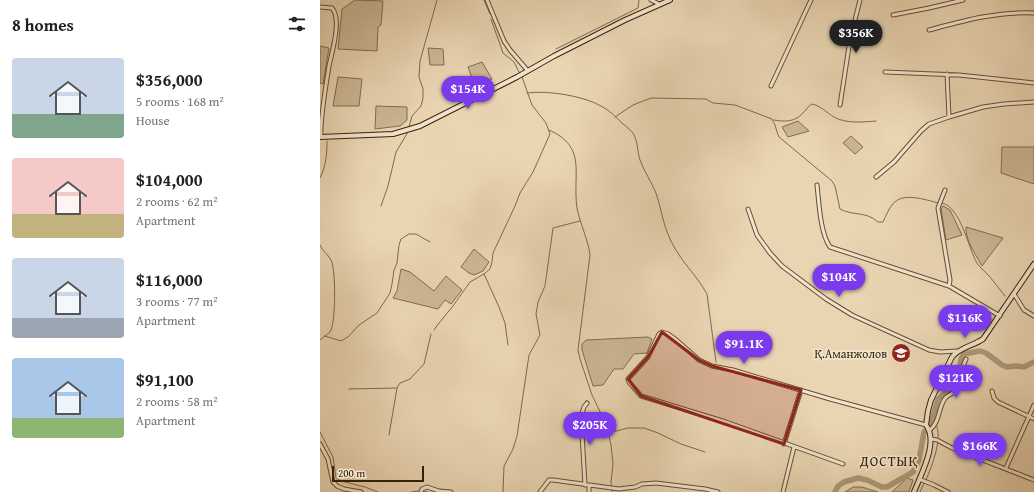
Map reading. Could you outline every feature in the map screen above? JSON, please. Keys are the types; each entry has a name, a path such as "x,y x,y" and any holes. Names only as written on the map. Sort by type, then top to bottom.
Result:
{"main road":[{"path":"320,137 379,136 393,134 420,126 521,75 554,56 670,0"},
{"path":"914,492 926,463 931,439 930,430 926,425 931,400 952,357 957,352 977,344 983,339 1034,264"}],"street":[{"path":"487,0 504,41 528,71"},
{"path":"651,0 660,4"},
{"path":"771,86 811,0"},
{"path":"840,105 850,40 860,0"},
{"path":"893,14 963,0"},
{"path":"320,7 332,8 335,12 336,18 334,47 329,66 320,137"},
{"path":"929,30 990,15 1034,12"},
{"path":"885,72 947,74 1034,83"},
{"path":"947,74 950,116"},
{"path":"876,177 894,162 921,130 929,124 950,116 983,107 1034,102"},
{"path":"817,185 826,243 830,247 949,286 1000,316"},
{"path":"945,190 938,208 950,280 949,286"},
{"path":"748,209 757,235 770,253 782,266 826,299 852,315 929,350 940,352 957,352"},
{"path":"1014,294 1024,310 1034,316"},
{"path":"843,464 726,422 640,396 628,379 648,357 659,334 662,332 675,339 699,360 712,366 733,370 926,425"},
{"path":"930,430 938,421 944,399 959,387 960,376 966,359"},
{"path":"784,444 802,390"},
{"path":"992,390 994,398 998,402 1034,419"},
{"path":"585,485 581,416 587,403"},
{"path":"1006,468 1034,405"},
{"path":"931,439 937,440 952,448 1034,480"},
{"path":"320,444 321,450 329,463 333,482 337,486 360,492"},
{"path":"783,492 794,447"},
{"path":"919,479 948,492"},
{"path":"540,492 549,480 618,489 656,483 718,492"},
{"path":"589,485 589,492"},
{"path":"421,492 422,489 427,487 439,491 451,492"}],"highlighted area":[{"path":"662,332 699,360 712,366 801,390 784,444 641,396 628,379 648,357"}],"shaded area":[{"path":"355,0 383,1 381,25 378,27 377,51 338,49 342,9"},
{"path":"320,46 329,48 323,84 320,83"},
{"path":"428,48 443,49 444,65 430,65"},
{"path":"482,62 492,79 476,89 468,67"},
{"path":"338,77 362,79 359,106 333,106"},
{"path":"376,106 407,107 407,120 400,126 375,129"},
{"path":"798,121 809,131 788,137 782,127"},
{"path":"851,136 863,147 855,154 843,143"},
{"path":"1002,147 1034,147 1034,184 1001,173"},
{"path":"943,206 950,210 962,235 946,240 941,209"},
{"path":"966,227 1003,238 982,266 969,242"},
{"path":"474,249 489,262 483,271 474,275 461,267"},
{"path":"401,269 410,272 434,291 446,276 462,290 451,304 445,300 438,309 393,298 397,291"},
{"path":"648,337 652,339 647,353 634,354 623,369 614,369 603,385 593,386 582,350 582,344 586,340"},
{"path":"907,478 913,480 909,492 892,492"},
{"path":"853,487 862,487 878,492 845,492"}],"waterway":[{"path":"409,127 412,116 421,106 423,98 423,89 419,77 420,61 437,0"},
{"path":"484,0 490,14"},
{"path":"556,49 638,8 639,0"},
{"path":"491,19 503,53 514,62 520,74"},
{"path":"434,330 470,282 490,269 493,253 520,193 533,172 550,134 546,123 532,105 522,77"},
{"path":"527,93 555,93 594,102 610,112 633,133 636,139 640,160 656,193 670,239 678,254 707,294 716,362"},
{"path":"615,117 633,105 651,98 706,99 713,103 735,105 772,119 779,137 832,181 835,186 840,209 869,216 878,222 883,222 892,205 902,198 908,197 939,203"},
{"path":"774,120 793,120 800,116 812,104 844,121 876,121"},
{"path":"549,130 561,137 569,145 574,153 576,163 577,208 588,243 590,255 578,350 592,395 606,424 611,445 613,464 611,482 612,492"},
{"path":"381,206 388,186 396,152 408,132"},
{"path":"320,178 326,160 327,141"},
{"path":"942,203 949,206 954,212 959,220 977,263 1005,296"},
{"path":"503,492 504,466 513,449 517,436 529,355 540,335 536,314 538,302 545,286 553,228 580,221"},
{"path":"325,336 341,341 348,337 359,325 377,313 390,293 401,239 409,234 416,234 430,242"},
{"path":"320,245 330,258 333,265 335,296 332,327 330,332 320,340"},
{"path":"484,274 505,323 508,345"},
{"path":"389,435 397,388 400,383 410,379 424,364 431,334"},
{"path":"835,492 838,486 844,482 858,478 867,480 882,487 887,487 913,472 919,460 924,432 931,424 938,399 952,387 964,354 980,351 986,353 1007,367 1024,367 1034,362"},
{"path":"349,389 397,388"},
{"path":"926,480 934,460 937,444 938,430 936,424"},
{"path":"609,433 628,428 644,428 681,444 705,452"},
{"path":"320,432 333,457 336,478 341,481 378,492"},
{"path":"920,492 924,483"},
{"path":"411,492 419,491"},
{"path":"423,491 428,492"}],"place":[{"name":"Қ.Аманжолов","path":"901,353"}],"district":[{"name":"ДОСТЫҚ","path":"889,461"}]}
